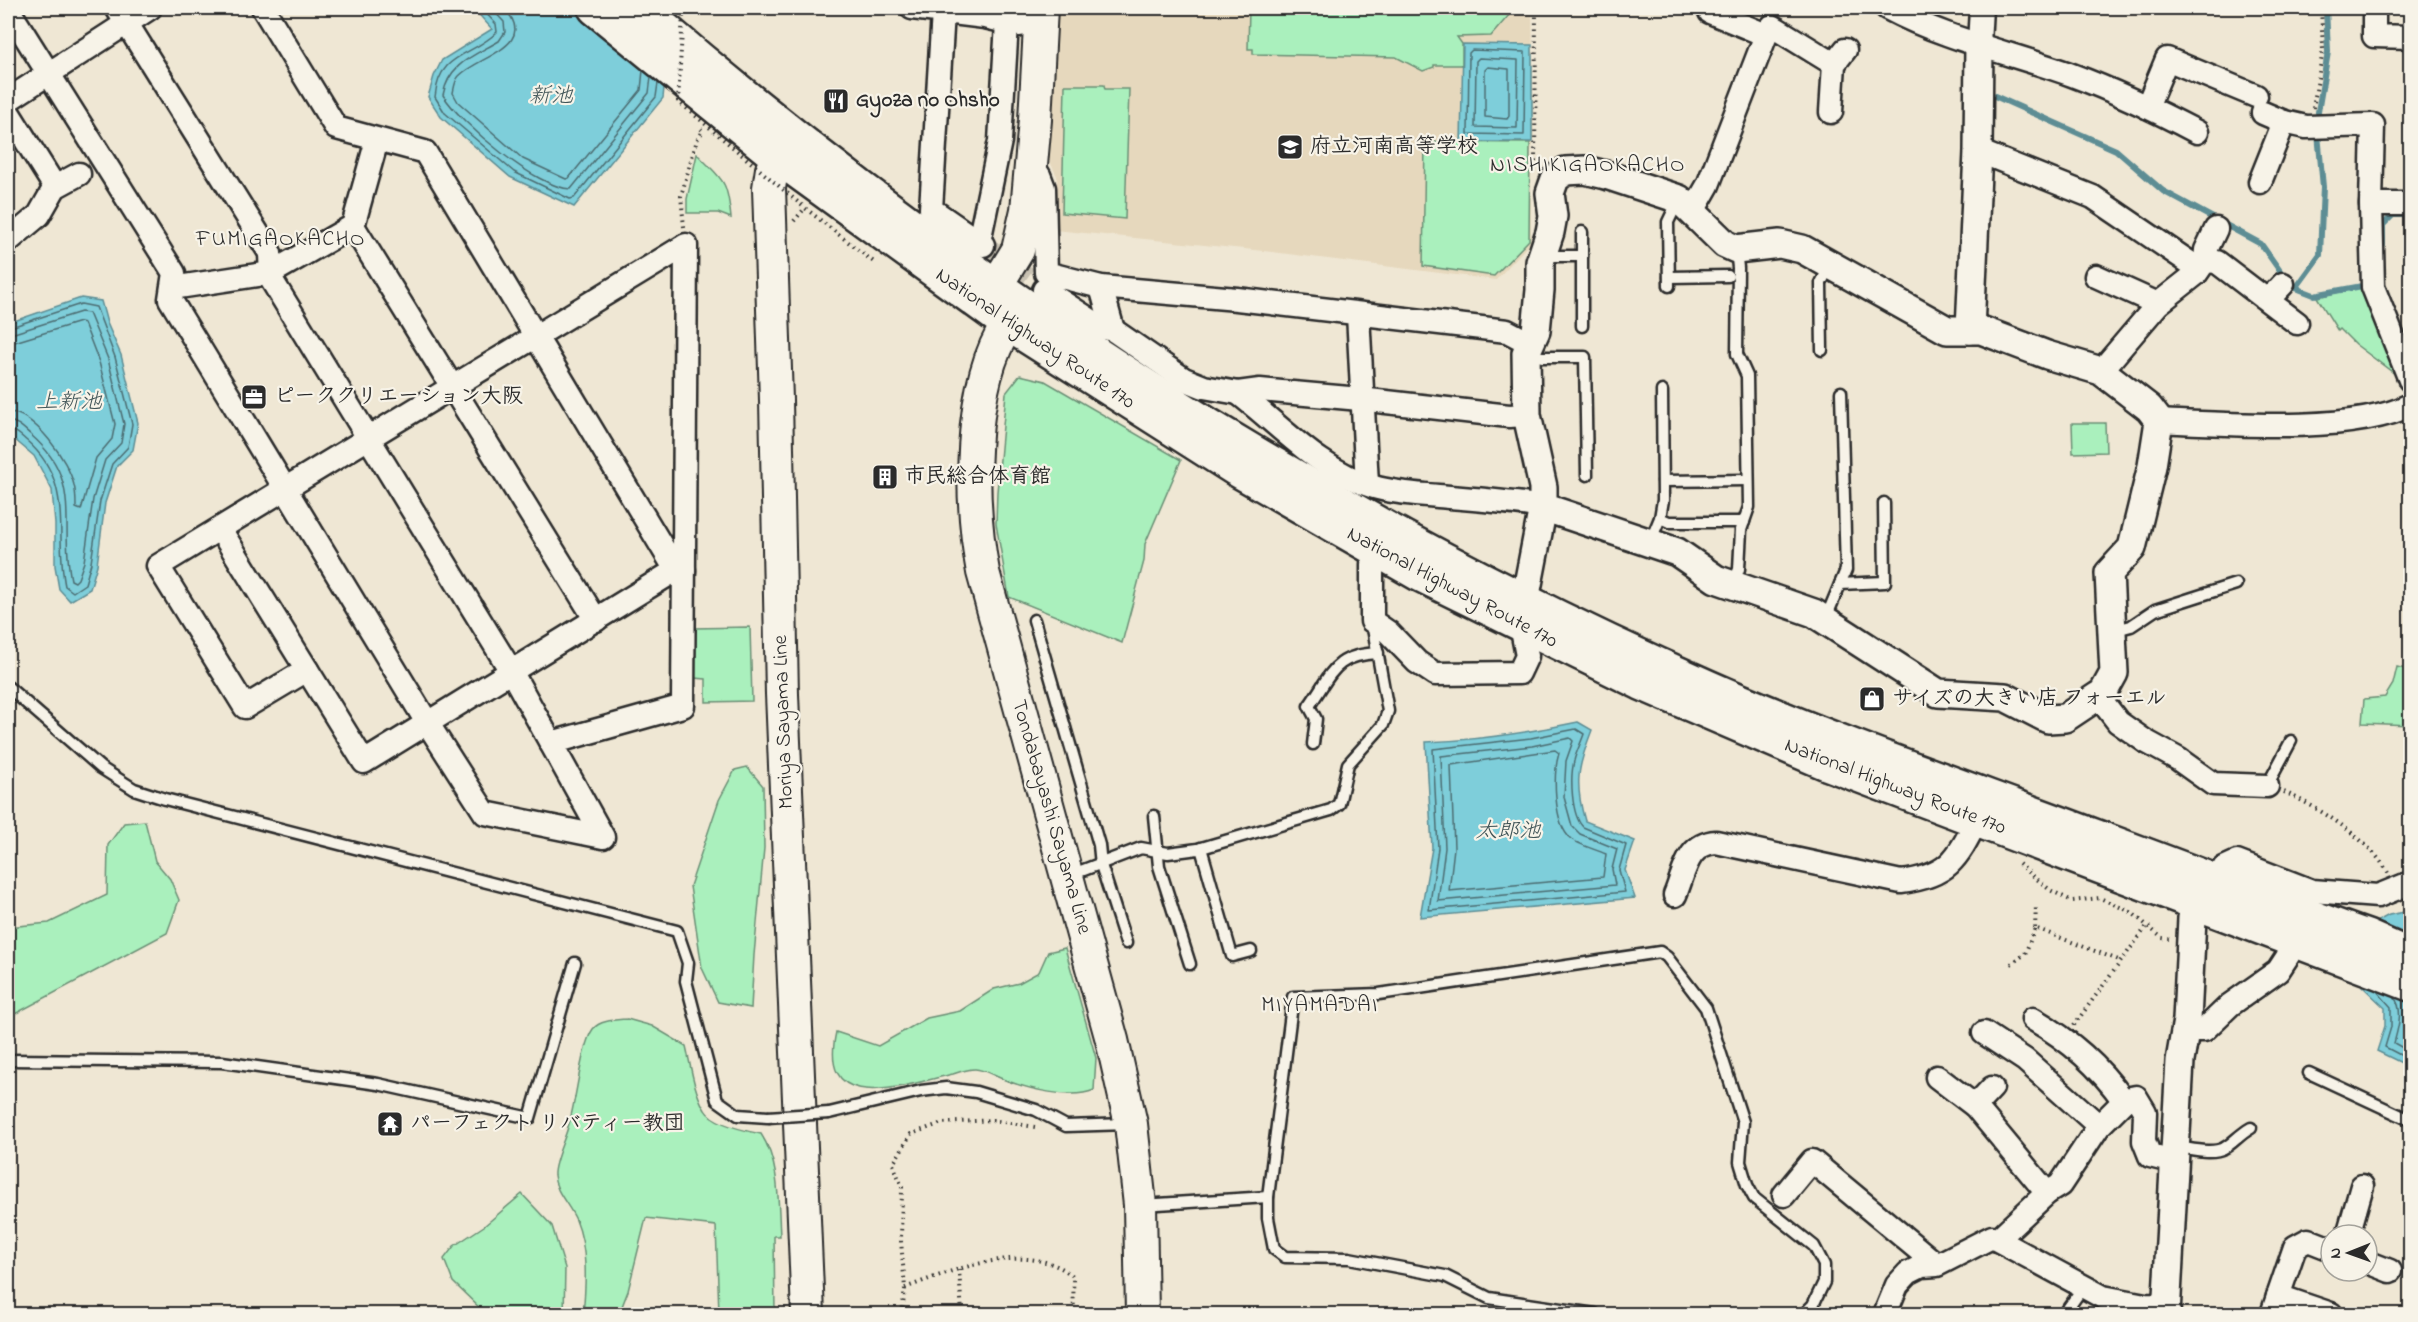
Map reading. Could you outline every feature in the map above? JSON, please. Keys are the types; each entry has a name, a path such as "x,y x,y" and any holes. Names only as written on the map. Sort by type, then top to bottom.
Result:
{"highway":[{"name":"National Highway Route 170","path":"595,8 654,21 729,119 787,147 1136,379 1523,613 1712,715 1829,764 1977,819 2207,893 2297,942 2410,956"},
{"name":"National Highway Route 170","path":"787,147 1008,324 1236,469 1380,552 1523,613 1579,627 1820,735 2207,893 2365,951 2410,984"}],"main road":[{"path":"996,286 1018,250 1027,210 1041,17"},
{"name":"Moriya Sayama Line","path":"787,147 772,169 769,188 782,694 808,1314"},
{"name":"Tondabayashi Sayama Line","path":"1008,324 994,350 978,417 974,471 979,549 983,572 1112,1040 1131,1124 1140,1205 1142,1314"}],"street":[{"path":"8,100 48,74 121,15 150,8"},
{"path":"263,8 336,128 426,152 536,337 680,570"},
{"path":"912,8 986,17 1007,23 1041,17"},
{"path":"1887,8 1913,21 2074,76 2148,107 2197,132"},
{"path":"1970,330 1978,151 1981,8"},
{"path":"2374,8 2374,36 2410,38"},
{"path":"8,9 174,273 170,300 484,813 603,837 512,672 271,279 270,253 121,15"},
{"path":"943,12 931,209 980,243 1000,141 1007,23"},
{"path":"1710,12 1766,35"},
{"path":"1686,206 1708,185 1766,35 1772,26 1839,57 1831,112"},
{"path":"2148,107 2167,59 2260,104 2284,122 2312,127 2373,125 2371,204 2373,287 2410,380"},
{"path":"8,112 55,187"},
{"path":"2261,183 2284,122"},
{"path":"172,288 271,273 353,226 377,140"},
{"path":"1978,151 2093,197 2202,265"},
{"path":"1030,170 1039,175 1044,188 1046,273 1101,287 1237,299 1507,331 1528,348"},
{"path":"1238,393 1278,424 1303,449 1367,484 1399,492 1543,507 1655,530 1677,552 1716,579 1814,613 1938,693 2005,697 2048,719 2065,718 2103,693 2114,673 2109,573 2132,548 2152,466 2159,421 2149,408 2102,371 2047,355 1981,330 1947,330 1802,249 1780,244 1736,249 1725,244 1686,206 1606,175 1585,170 1565,171 1555,179 1550,193 1552,216 1542,256 1536,331 1528,348 1527,415 1543,487 1543,507 1523,613 1527,656 1519,673 1435,674 1417,662 1388,632 1372,621 1372,564 1380,552"},
{"path":"8,241 39,215 55,187 80,174"},
{"path":"2371,204 2410,204"},
{"path":"353,226 596,620"},
{"path":"2202,265 2216,229"},
{"path":"307,670 245,707 159,566 686,245"},
{"path":"551,743 683,705 680,570 686,245"},
{"path":"2102,371 2158,304 2202,265 2217,262 2297,323"},
{"path":"2096,276 2158,304"},
{"path":"2268,300 2283,284"},
{"path":"1101,287 1113,330"},
{"path":"1044,290 1101,327 1113,330 1184,378 1204,387 1238,393 1260,390 1509,416 1527,415"},
{"path":"1358,314 1367,484"},
{"path":"2159,421 2315,423 2398,412 2410,405"},
{"path":"220,528 364,762 680,570"},
{"path":"2098,696 2118,722 2178,759 2213,784 2267,786"},
{"path":"1675,895 1694,850 1703,843 1716,842 1901,882 1915,880 1943,869 1955,860 1977,819"},
{"path":"1885,1314 1897,1285 1908,1273 1922,1266 1936,1264 1992,1237 2103,1297 2167,1310 2180,1061 2185,1030 2192,918 2224,868 2237,862 2312,891 2378,896 2403,886"},
{"path":"2185,1030 2204,1030 2230,1005 2278,971 2297,942"},
{"path":"2033,1019 2064,1037 2105,1075 2124,1101"},
{"path":"1984,1033 2031,1052 2099,1126"},
{"path":"1937,1077 1975,1106 2047,1193"},
{"path":"1975,1106 1992,1088"},
{"path":"1998,1239 2047,1193 2060,1185 2099,1126 2124,1101 2136,1097 2145,1112 2144,1141 2150,1156 2175,1154"},
{"path":"1784,1195 1812,1161 1936,1264"},
{"path":"2351,1223 2362,1186"},
{"path":"2319,1244 2308,1240 2295,1247 2275,1305 2331,1314"},
{"path":"2379,1267 2390,1271"}],"lane":[{"path":"1686,206 1668,222 1669,282 1728,276"},
{"path":"1582,232 1582,326"},
{"path":"1733,585 1738,569 1741,530 1749,507 1747,375 1737,354 1738,268 1736,249"},
{"path":"1542,256 1582,256"},
{"path":"1822,350 1821,283 1830,265"},
{"path":"1528,348 1542,357 1585,357 1587,475"},
{"path":"1655,530 1663,481 1662,391"},
{"path":"1825,620 1846,570 1841,392"},
{"path":"1663,481 1748,480"},
{"path":"1840,584 1885,582 1884,503"},
{"path":"1655,530 1669,522 1744,522"},
{"path":"2112,631 2131,626 2155,610 2236,584"},
{"path":"1034,620 1099,845 1101,865 1126,943"},
{"path":"1068,876 1142,848 1168,853 1201,848 1331,810 1339,804 1348,764 1383,725 1388,711 1372,621"},
{"path":"1313,744 1316,719 1309,706 1333,669 1358,654 1378,653"},
{"path":"8,687 101,768 134,789 165,799 678,931 688,963 686,981 717,1100 738,1114 768,1117 830,1113 921,1091 946,1088 976,1092 1036,1110 1066,1126 1131,1124"},
{"path":"2267,786 2291,741"},
{"path":"1154,816 1159,866 1190,964"},
{"path":"1201,848 1232,957 1251,951"},
{"path":"1595,1314 1549,1311 1489,1298 1445,1276 1360,1260 1323,1256 1285,1257 1274,1249 1268,1218 1268,1197 1293,997 1379,994 1660,952 1667,957 1706,1008 1743,1122 1740,1162 1747,1185 1754,1198 1814,1246 1824,1265 1824,1282 1813,1305 1804,1314"},
{"path":"8,1060 222,1062 378,1084 530,1118 575,963"},
{"path":"2309,1073 2410,1120"},
{"path":"2175,1154 2224,1148 2251,1128"},
{"path":"1140,1205 1268,1197"},
{"path":"2064,1314 2084,1286"}],"path":[{"path":"1536,8 1535,179 1550,193"},
{"path":"2312,127 2313,102 2324,50 2321,8"},
{"path":"654,21 683,14 678,101 804,208 875,263"},
{"path":"686,245 681,196 697,140 703,130 699,127"},
{"path":"2267,786 2295,797 2365,843 2403,886"},
{"path":"2011,858 2050,890 2072,901 2100,898 2131,912 2162,938 2191,939"},
{"path":"2011,964 2025,954 2035,928 2036,906"},
{"path":"2064,1037 2147,926"},
{"path":"2035,928 2121,961"},
{"path":"902,1314 905,1288 901,1241 902,1187 893,1164 911,1134 942,1122 992,1120 1037,1128 1066,1126"},
{"path":"905,1288 984,1262 1027,1258 1063,1268 1073,1276 1074,1314"},
{"path":"959,1269 962,1314"}],"shaded area":[{"name":"府立河南高等学校","path":"1055,8 1532,8 1534,142 1531,151 1531,242 1496,280 1264,251 1055,230 1057,176 1046,154"}],"green space":[{"path":"1249,8 1510,8 1510,14 1491,36 1457,37 1462,44 1462,65 1434,65 1423,71 1396,57 1253,54 1253,49 1248,49"},
{"path":"1065,85 1104,85 1105,89 1129,89 1125,219 1062,213"},
{"path":"1425,142 1530,143 1529,240 1494,276 1423,266"},
{"path":"697,154 722,181 728,195 731,218 718,213 687,213 687,199"},
{"path":"2362,287 2395,374 2355,344 2340,329 2338,331 2317,297"},
{"path":"1020,375 1045,381 1181,460 1145,544 1144,561 1122,643 1009,597 996,524 997,492 1006,393"},
{"path":"2072,423 2105,423 2106,452 2073,453"},
{"path":"750,627 752,701 706,702 706,679 694,678 693,628"},
{"path":"2397,667 2410,670 2410,725 2362,723 2364,699 2385,697 2393,684"},
{"path":"747,767 763,786 764,848 751,1008 718,1002 702,968 690,886 719,800 735,770"},
{"path":"145,821 155,861 170,879 179,900 167,933 9,1017 8,1021 8,927 49,923 107,895 108,845 124,823"},
{"path":"1065,948 1096,1058 1094,1090 1085,1093 1062,1094 1037,1090 1001,1079 979,1069 890,1088 870,1089 852,1086 840,1077 834,1059 836,1032 878,1046 927,1018 960,1011 994,989 1019,983 1039,972 1048,952"},
{"path":"627,1019 652,1026 686,1046 695,1087 709,1115 722,1123 761,1134 767,1145 775,1170 779,1210 780,1236 774,1236 775,1314 719,1314 716,1226 646,1218 628,1291 619,1314 583,1314 585,1279 583,1243 576,1220 557,1187 554,1170 571,1117 589,1037 593,1029 600,1024"},
{"path":"522,1194 552,1226 565,1268 564,1314 486,1314 453,1282 444,1259 454,1246 484,1226"}],"water":[{"name":"新池","path":"473,8 672,8 663,98 574,207 510,177 441,117 428,97 434,76 442,60 492,29"},
{"path":"1463,44 1532,45 1532,142 1461,142"},
{"name":"上新池","path":"81,298 101,301 107,323 121,355 138,423 133,450 117,466 105,503 97,565 90,589 70,601 59,589 55,566 52,490 34,456 8,434 8,323"},
{"name":"太郎池","path":"1578,722 1592,730 1583,754 1579,775 1579,796 1585,821 1635,841 1625,870 1635,898 1420,917 1432,848 1426,742 1465,740"},
{"path":"2410,911 2410,1067 2377,1051 2385,1026 2385,1008 2362,986 2376,922 2389,915"}],"waterway":[{"path":"2318,112 2328,52 2326,8"},
{"path":"1988,93 2116,150 2163,191 2261,244 2285,278 2296,288 2314,295 2362,286"},
{"path":"2296,288 2320,255 2323,187 2318,134"},
{"path":"2383,244 2383,225 2393,215 2401,215"}],"tunnel":[{"path":"983,245 1044,290"}],"place":[{"name":"Gyoza no Ohsho","path":"836,101"},
{"name":"府立河南高等学校","path":"1290,147"},
{"name":"ピーククリエーション大阪","path":"254,397"},
{"name":"市民総合体育館","path":"885,477"},
{"name":"サイズの大きい店 フォーエル","path":"1872,699"},
{"name":"パーフェクト リバティー教団","path":"390,1124"}],"district":[{"name":"NISHIKIGAOKACHO","path":"1588,166"},
{"name":"FUMIGAOKACHO","path":"281,240"},
{"name":"MIYAMADAI","path":"1320,1006"}]}
